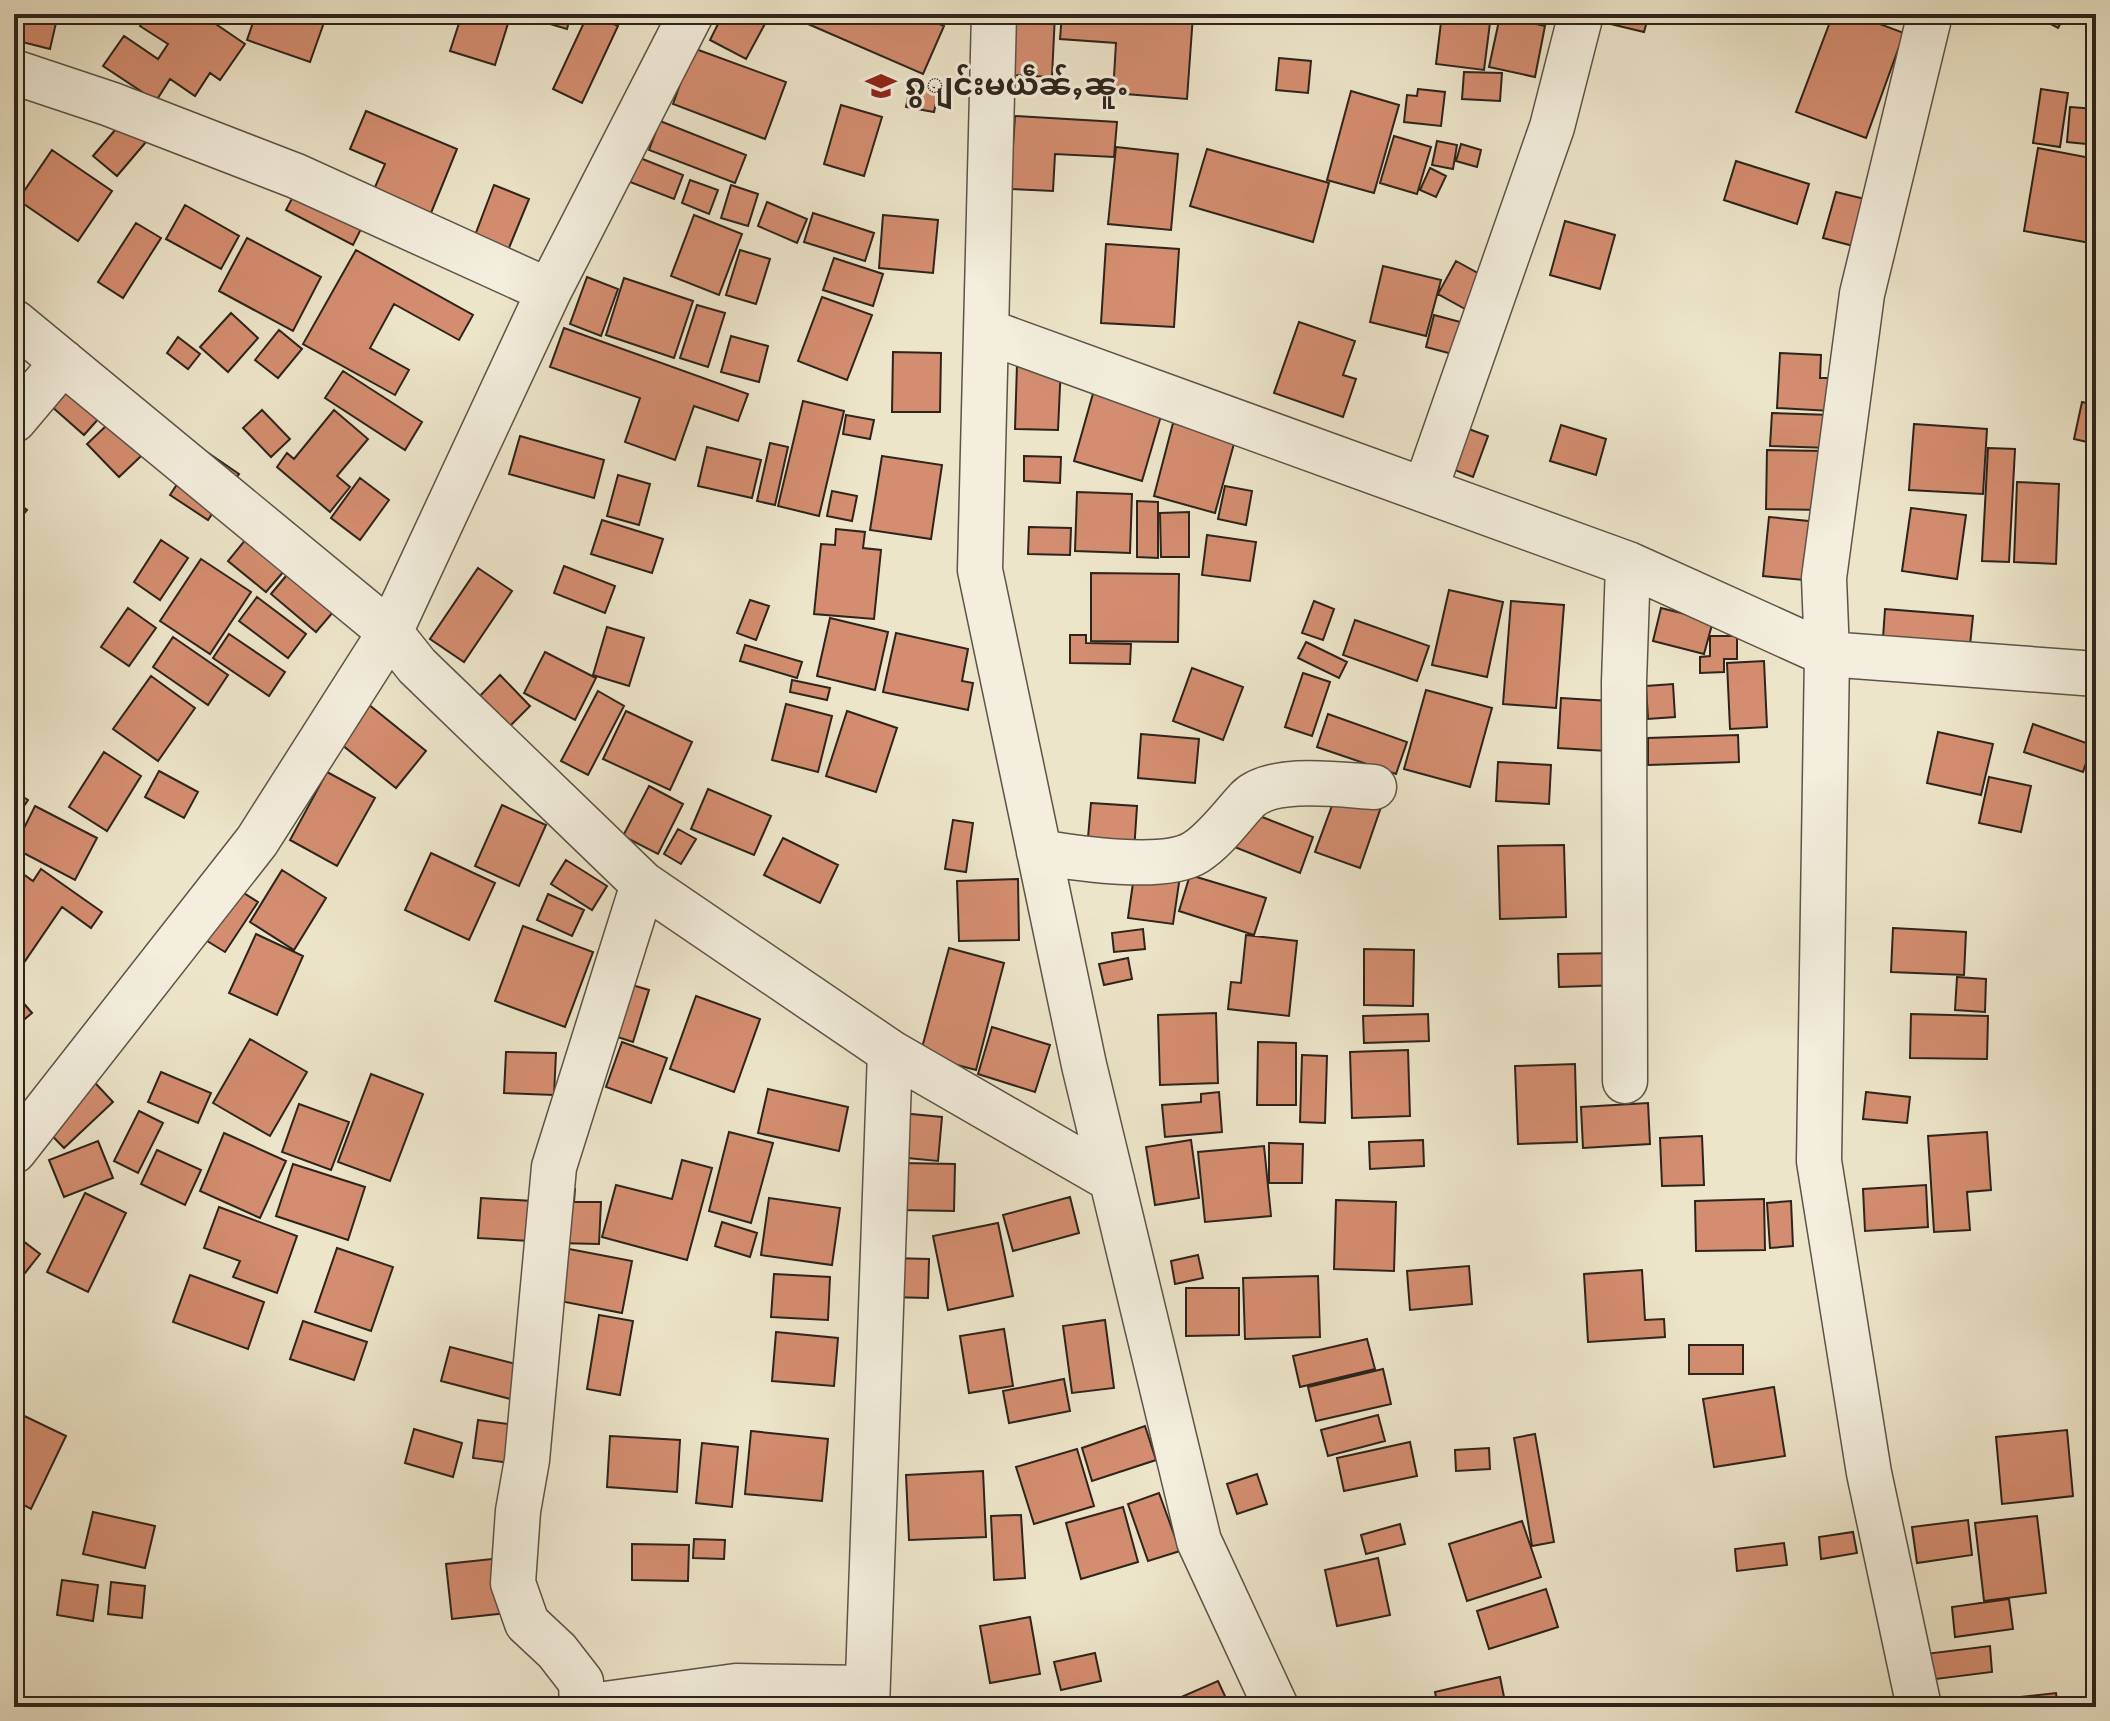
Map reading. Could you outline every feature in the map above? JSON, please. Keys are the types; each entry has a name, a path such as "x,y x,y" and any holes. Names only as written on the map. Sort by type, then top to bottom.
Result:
{"street":[{"path":"14,1151 257,841 390,632 549,291 691,14"},
{"path":"994,14 980,570 1112,1180 1199,1541 1272,1706"},
{"path":"1425,490 1552,127 1581,14"},
{"path":"1919,1707 1869,1473 1819,1161 1827,654 1824,578 1862,294 1930,14"},
{"path":"14,72 110,104 296,176 549,291"},
{"path":"14,322 390,632 417,666 643,884 890,1052 1112,1180"},
{"path":"986,331 1628,564 1827,654 2096,674"},
{"path":"14,420 63,362"},
{"path":"1625,1081 1624,682 1628,564"},
{"path":"1039,852 1102,862 1178,859 1196,852 1251,797 1271,786 1318,784 1374,787"},
{"path":"643,884 554,1167 527,1460 518,1511 513,1583 527,1623 557,1651 581,1682 582,1707 736,1686 867,1697 890,1052"}],"building":[{"path":"14,14 58,14 50,49 14,40"},
{"path":"149,14 201,14 245,44 220,80 210,73 195,96 170,79 156,101 103,66 124,36 158,59 168,44 140,26"},
{"path":"256,14 327,14 310,62 247,40"},
{"path":"462,14 511,14 495,65 450,51"},
{"path":"516,14 571,14 567,29"},
{"path":"588,14 618,26 582,103 553,89"},
{"path":"723,14 750,14 766,22 746,59 710,40"},
{"path":"785,14 917,14 944,26 923,74"},
{"path":"1013,14 1055,14 1052,77 1011,75"},
{"path":"1062,14 1193,15 1187,99 1113,93 1116,43 1060,39"},
{"path":"1442,14 1491,15 1484,70 1436,64"},
{"path":"1508,14 1559,14 1557,22"},
{"path":"1603,14 1649,14 1644,32 1602,22"},
{"path":"1833,14 1853,14 1904,33 1866,138 1796,112"},
{"path":"2032,14 2066,14 2058,28"},
{"path":"1500,16 1545,26 1535,77 1489,67"},
{"path":"693,48 786,82 765,139 673,104"},
{"path":"1279,58 1311,61 1308,93 1276,90"},
{"path":"1464,72 1502,73 1500,101 1462,99"},
{"path":"911,83 939,89 934,112 906,107"},
{"path":"1418,89 1445,92 1441,126 1404,122 1407,95 1417,96"},
{"path":"2041,89 2068,93 2060,147 2033,143"},
{"path":"1351,91 1399,105 1374,193 1327,180"},
{"path":"841,105 882,117 864,176 824,164"},
{"path":"2070,107 2096,109 2096,145 2067,142"},
{"path":"366,111 457,149 429,218 372,194 385,164 350,149"},
{"path":"127,116 151,136 117,176 93,156"},
{"path":"1015,116 1117,122 1114,157 1055,154 1053,191 1010,189"},
{"path":"660,121 746,155 735,183 649,150"},
{"path":"1394,136 1431,147 1417,194 1380,183"},
{"path":"1437,141 1457,145 1453,169 1432,165"},
{"path":"1461,144 1481,150 1477,167 1456,161"},
{"path":"1116,147 1178,154 1171,230 1108,224"},
{"path":"2038,148 2096,159 2096,244 2024,231"},
{"path":"1207,149 1329,183 1313,242 1190,206"},
{"path":"52,150 112,191 78,241 18,200"},
{"path":"640,158 683,175 674,199 630,182"},
{"path":"1736,161 1809,184 1797,224 1724,200"},
{"path":"1430,168 1446,176 1436,197 1420,190"},
{"path":"690,180 718,190 709,214 682,203"},
{"path":"299,185 366,219 353,245 286,210"},
{"path":"494,185 529,199 504,260 471,246"},
{"path":"731,185 758,194 748,226 721,218"},
{"path":"1836,192 1869,200 1857,247 1823,238"},
{"path":"767,202 807,219 797,243 758,226"},
{"path":"185,205 239,236 221,269 166,239"},
{"path":"813,213 874,233 865,261 804,242"},
{"path":"694,215 742,234 719,295 671,276"},
{"path":"883,215 938,220 933,273 879,268"},
{"path":"1565,221 1615,235 1600,289 1550,275"},
{"path":"136,223 161,238 123,298 98,282"},
{"path":"247,238 321,277 293,331 219,291"},
{"path":"1106,244 1179,249 1174,327 1101,323"},
{"path":"356,250 473,315 459,340 394,304 370,348 409,370 395,395 303,344"},
{"path":"740,250 770,259 756,304 726,295"},
{"path":"834,258 883,274 873,306 823,290"},
{"path":"1456,261 1483,276 1465,309 1438,294"},
{"path":"1383,266 1441,280 1426,336 1370,322"},
{"path":"587,277 618,289 601,336 570,324"},
{"path":"624,278 693,301 674,358 606,335"},
{"path":"822,297 872,315 847,380 798,361"},
{"path":"697,305 725,313 708,367 680,358"},
{"path":"231,313 258,338 228,372 200,347"},
{"path":"1434,315 1464,323 1456,355 1426,347"},
{"path":"1299,322 1355,341 1343,375 1356,379 1343,417 1274,393"},
{"path":"564,328 748,394 738,421 694,406 675,460 625,442 640,398 550,367"},
{"path":"279,330 302,349 278,378 255,360"},
{"path":"731,336 768,346 759,382 721,372"},
{"path":"178,337 200,354 188,369 167,353"},
{"path":"893,352 941,353 940,412 892,412"},
{"path":"1780,353 1821,355 1820,378 1833,378 1831,411 1777,408"},
{"path":"1017,364 1061,365 1058,430 1015,429"},
{"path":"85,370 116,399 84,435 51,406"},
{"path":"343,371 422,422 405,450 325,398"},
{"path":"1094,390 1163,409 1142,481 1074,461"},
{"path":"803,401 844,411 819,516 778,506"},
{"path":"2082,402 2096,405 2096,444 2074,439"},
{"path":"127,406 159,439 119,477 87,444"},
{"path":"262,410 290,439 271,457 243,428"},
{"path":"334,410 368,439 337,476 350,487 330,512 277,467 287,453 294,459"},
{"path":"1772,413 1831,415 1830,448 1770,446"},
{"path":"846,415 874,420 870,439 843,434"},
{"path":"1173,423 1235,440 1215,513 1154,496"},
{"path":"1914,424 1987,429 1983,494 1909,490"},
{"path":"1561,425 1606,439 1596,475 1550,461"},
{"path":"1466,428 1488,436 1473,477 1452,469"},
{"path":"520,436 604,460 594,498 509,474"},
{"path":"770,443 788,447 775,505 757,501"},
{"path":"707,447 761,460 752,498 698,486"},
{"path":"201,448 239,474 208,520 170,495"},
{"path":"1988,448 2015,449 2009,562 1982,561"},
{"path":"1767,450 1826,451 1825,510 1766,509"},
{"path":"882,456 942,465 931,539 870,530"},
{"path":"1024,456 1061,457 1060,483 1024,481"},
{"path":"618,475 650,484 639,525 607,516"},
{"path":"360,478 389,500 360,540 331,518"},
{"path":"2017,482 2059,484 2056,564 2014,562"},
{"path":"1225,486 1252,491 1246,525 1218,519"},
{"path":"832,491 857,496 852,521 827,516"},
{"path":"1077,492 1132,494 1130,553 1075,551"},
{"path":"14,500 27,510 14,526"},
{"path":"1137,501 1158,502 1158,558 1137,557"},
{"path":"1911,508 1966,515 1957,579 1902,571"},
{"path":"269,511 308,543 266,592 228,561"},
{"path":"1189,512 1189,557 1161,557 1160,513"},
{"path":"1769,517 1819,522 1814,581 1763,576"},
{"path":"602,520 663,539 652,573 591,554"},
{"path":"1029,527 1071,528 1070,555 1028,554"},
{"path":"836,529 865,532 863,548 881,550 874,619 814,614 821,544 835,545"},
{"path":"1207,535 1256,542 1250,581 1202,575"},
{"path":"161,540 188,558 160,600 134,582"},
{"path":"311,546 356,585 316,632 271,594"},
{"path":"201,559 251,592 210,654 160,621"},
{"path":"564,566 615,586 605,613 554,593"},
{"path":"478,568 512,591 464,662 430,639"},
{"path":"1091,573 1179,574 1178,642 1091,641"},
{"path":"1449,590 1503,602 1487,677 1432,665"},
{"path":"257,597 306,634 288,658 239,621"},
{"path":"750,600 769,606 756,640 737,633"},
{"path":"1314,601 1334,609 1323,640 1302,633"},
{"path":"1511,601 1564,605 1556,708 1503,704"},
{"path":"128,608 156,628 129,666 101,647"},
{"path":"1661,608 1713,621 1704,654 1653,641"},
{"path":"1885,609 1973,616 1970,645 1883,638"},
{"path":"830,618 888,632 875,690 817,676"},
{"path":"1355,620 1429,646 1417,681 1343,655"},
{"path":"607,627 644,638 629,686 593,675"},
{"path":"896,633 968,649 962,681 973,683 968,710 883,692"},
{"path":"229,634 285,672 269,696 213,658"},
{"path":"1070,635 1086,635 1086,643 1131,644 1130,664 1070,663"},
{"path":"1710,636 1737,636 1737,659 1724,659 1724,672 1700,673 1700,657 1710,656"},
{"path":"173,637 228,675 208,705 153,667"},
{"path":"1306,642 1347,662 1339,678 1298,658"},
{"path":"745,645 802,662 797,678 740,661"},
{"path":"545,652 596,678 575,720 524,693"},
{"path":"1764,661 1767,727 1730,729 1727,663"},
{"path":"1192,668 1243,687 1223,740 1173,721"},
{"path":"1303,673 1330,682 1312,736 1285,727"},
{"path":"500,675 530,706 507,729 477,699"},
{"path":"151,676 195,708 158,761 113,729"},
{"path":"792,680 830,688 827,700 790,692"},
{"path":"1673,684 1675,717 1648,719 1646,686"},
{"path":"1426,690 1492,708 1470,787 1404,769"},
{"path":"352,691 426,751 396,788 322,729"},
{"path":"598,691 624,706 588,775 561,761"},
{"path":"1561,698 1610,701 1607,751 1558,748"},
{"path":"786,704 832,716 818,772 772,760"},
{"path":"626,711 692,742 670,790 603,759"},
{"path":"847,711 897,728 876,792 826,776"},
{"path":"1328,714 1407,742 1396,774 1317,747"},
{"path":"2033,724 2092,745 2083,772 2024,752"},
{"path":"1938,732 1993,744 1981,795 1927,783"},
{"path":"1141,734 1199,739 1195,783 1138,778"},
{"path":"1738,735 1739,762 1648,765 1648,738"},
{"path":"104,752 141,776 107,831 69,807"},
{"path":"1498,762 1551,765 1549,804 1496,801"},
{"path":"159,771 198,792 184,818 145,797"},
{"path":"327,772 375,798 337,866 290,840"},
{"path":"1989,777 2031,786 2021,832 1979,823"},
{"path":"649,786 683,804 658,854 623,836"},
{"path":"708,789 771,816 754,855 691,829"},
{"path":"14,791 28,800 14,821"},
{"path":"1337,792 1381,807 1360,868 1315,852"},
{"path":"1091,803 1137,806 1134,852 1087,849"},
{"path":"502,805 546,825 519,886 475,866"},
{"path":"35,806 97,838 75,880 14,848"},
{"path":"1247,811 1313,837 1300,873 1232,846"},
{"path":"953,820 973,823 966,872 945,869"},
{"path":"678,829 696,839 681,864 664,854"},
{"path":"783,838 838,865 820,903 764,875"},
{"path":"1564,845 1566,917 1500,919 1498,846"},
{"path":"431,853 495,883 469,940 405,910"},
{"path":"566,860 607,886 592,910 551,884"},
{"path":"41,869 102,912 91,928 62,907 23,964 14,958 14,879 19,871 33,881"},
{"path":"1135,869 1180,876 1173,924 1128,918"},
{"path":"282,870 326,898 294,950 250,922"},
{"path":"1190,875 1266,898 1254,935 1179,911"},
{"path":"1018,879 1019,940 959,941 957,881"},
{"path":"231,885 258,902 225,952 199,936"},
{"path":"548,894 584,910 572,936 537,920"},
{"path":"523,926 593,952 565,1027 495,1001"},
{"path":"1893,928 1966,932 1964,975 1891,972"},
{"path":"1143,929 1145,949 1114,952 1112,933"},
{"path":"256,934 303,956 277,1015 229,993"},
{"path":"1246,935 1297,941 1289,1016 1228,1009 1231,982 1241,983"},
{"path":"949,948 1004,963 976,1070 920,1055"},
{"path":"1364,949 1414,950 1413,1006 1364,1005"},
{"path":"1620,953 1621,985 1559,987 1558,954"},
{"path":"1128,958 1132,979 1104,985 1099,964"},
{"path":"1957,977 1986,979 1985,1012 1955,1010"},
{"path":"615,980 649,990 633,1042 599,1031"},
{"path":"14,992 32,1013 14,1028"},
{"path":"696,996 760,1019 734,1092 670,1069"},
{"path":"1216,1013 1218,1083 1160,1085 1158,1015"},
{"path":"1428,1014 1429,1041 1364,1043 1363,1016"},
{"path":"1911,1014 1988,1016 1987,1059 1910,1058"},
{"path":"992,1027 1050,1045 1035,1092 978,1074"},
{"path":"250,1039 307,1072 270,1136 213,1103"},
{"path":"622,1042 667,1058 651,1103 606,1087"},
{"path":"1258,1042 1296,1043 1296,1105 1257,1105"},
{"path":"1408,1050 1410,1116 1352,1118 1350,1052"},
{"path":"506,1052 556,1053 554,1095 504,1093"},
{"path":"1302,1055 1327,1056 1325,1123 1300,1122"},
{"path":"1575,1064 1577,1142 1518,1144 1515,1066"},
{"path":"82,1069 113,1102 64,1148 33,1116"},
{"path":"161,1072 211,1093 198,1123 148,1102"},
{"path":"371,1074 423,1094 390,1181 338,1162"},
{"path":"768,1089 848,1107 839,1151 758,1133"},
{"path":"1219,1092 1222,1132 1165,1137 1162,1105 1201,1102 1201,1094"},
{"path":"1866,1092 1910,1097 1907,1123 1863,1119"},
{"path":"1648,1103 1650,1144 1583,1148 1581,1107"},
{"path":"299,1104 349,1122 331,1170 282,1152"},
{"path":"139,1111 163,1123 138,1173 114,1161"},
{"path":"901,1113 942,1117 938,1161 897,1157"},
{"path":"729,1132 773,1143 751,1223 709,1211"},
{"path":"1987,1132 1991,1190 1967,1192 1970,1230 1934,1232 1928,1136"},
{"path":"224,1133 286,1161 260,1218 200,1191"},
{"path":"1702,1136 1704,1185 1662,1186 1660,1138"},
{"path":"1191,1140 1199,1198 1155,1205 1146,1147"},
{"path":"1423,1140 1424,1166 1370,1169 1369,1142"},
{"path":"98,1141 113,1178 64,1197 49,1160"},
{"path":"1269,1143 1303,1144 1302,1183 1269,1183"},
{"path":"1264,1146 1271,1216 1205,1222 1198,1152"},
{"path":"157,1150 201,1170 185,1205 141,1184"},
{"path":"682,1160 712,1168 687,1260 602,1237 616,1185 672,1199"},
{"path":"901,1163 955,1164 954,1211 900,1210"},
{"path":"293,1164 365,1187 348,1240 276,1216"},
{"path":"1926,1185 1928,1227 1865,1231 1863,1189"},
{"path":"557,1189 575,1189 574,1202 601,1202 599,1244 556,1243"},
{"path":"85,1193 126,1213 88,1292 47,1272"},
{"path":"1070,1197 1079,1233 1013,1251 1003,1215"},
{"path":"481,1198 550,1202 547,1242 478,1238"},
{"path":"769,1198 840,1208 832,1265 761,1255"},
{"path":"1764,1199 1765,1250 1696,1251 1695,1201"},
{"path":"1336,1200 1396,1202 1394,1271 1334,1269"},
{"path":"1791,1201 1793,1246 1770,1248 1767,1203"},
{"path":"219,1207 297,1236 277,1293 233,1277 240,1261 204,1248"},
{"path":"722,1222 757,1233 750,1257 715,1246"},
{"path":"998,1223 1013,1296 948,1310 933,1236"},
{"path":"14,1234 40,1254 14,1287"},
{"path":"337,1248 393,1267 371,1331 315,1312"},
{"path":"569,1249 632,1261 622,1313 560,1301"},
{"path":"1198,1255 1203,1278 1175,1284 1171,1261"},
{"path":"892,1258 929,1259 928,1298 890,1297"},
{"path":"1469,1266 1472,1304 1410,1310 1407,1271"},
{"path":"1642,1270 1645,1320 1664,1319 1665,1337 1588,1342 1584,1274"},
{"path":"774,1274 830,1277 828,1320 771,1317"},
{"path":"190,1275 264,1302 248,1349 173,1322"},
{"path":"1318,1276 1320,1337 1245,1339 1243,1278"},
{"path":"1186,1288 1239,1288 1239,1335 1186,1336"},
{"path":"599,1315 633,1321 620,1395 587,1389"},
{"path":"1105,1320 1114,1388 1072,1393 1063,1326"},
{"path":"303,1321 367,1342 354,1380 290,1359"},
{"path":"1004,1329 1013,1386 969,1393 960,1336"},
{"path":"776,1332 838,1338 834,1386 772,1381"},
{"path":"1367,1339 1375,1369 1300,1387 1293,1356"},
{"path":"1689,1345 1743,1345 1743,1374 1689,1374"},
{"path":"450,1347 531,1368 522,1402 441,1381"},
{"path":"1383,1369 1391,1404 1316,1421 1308,1387"},
{"path":"1064,1379 1070,1411 1009,1423 1003,1391"},
{"path":"1774,1387 1785,1456 1714,1467 1703,1399"},
{"path":"14,1411 66,1436 31,1509 14,1500"},
{"path":"1378,1415 1385,1441 1328,1456 1321,1430"},
{"path":"478,1420 522,1426 517,1464 473,1458"},
{"path":"1145,1426 1156,1460 1092,1481 1082,1448"},
{"path":"414,1429 462,1443 453,1477 405,1463"},
{"path":"2067,1430 2073,1496 2002,1504 1996,1437"},
{"path":"751,1431 828,1439 822,1501 745,1494"},
{"path":"1535,1434 1554,1542 1532,1546 1514,1438"},
{"path":"610,1436 680,1440 677,1492 607,1487"},
{"path":"1410,1442 1417,1476 1344,1491 1337,1458"},
{"path":"702,1443 738,1447 732,1507 696,1503"},
{"path":"1489,1448 1490,1469 1456,1471 1455,1450"},
{"path":"1077,1449 1094,1506 1034,1524 1016,1467"},
{"path":"983,1471 986,1537 909,1540 906,1475"},
{"path":"1257,1474 1267,1504 1237,1514 1227,1484"},
{"path":"1159,1493 1180,1551 1148,1561 1128,1504"},
{"path":"1123,1507 1138,1562 1081,1579 1066,1523"},
{"path":"93,1512 155,1526 145,1568 83,1554"},
{"path":"1021,1515 1025,1578 994,1580 991,1516"},
{"path":"2037,1516 2046,1593 1984,1601 1975,1523"},
{"path":"1968,1520 1972,1555 1917,1563 1912,1527"},
{"path":"1522,1521 1541,1577 1467,1601 1449,1544"},
{"path":"1400,1524 1405,1544 1366,1554 1361,1535"},
{"path":"1853,1532 1857,1553 1821,1559 1819,1537"},
{"path":"694,1539 725,1540 724,1559 693,1558"},
{"path":"1784,1543 1787,1565 1737,1571 1735,1549"},
{"path":"632,1544 689,1545 688,1581 632,1580"},
{"path":"501,1558 507,1613 452,1619 446,1564"},
{"path":"1378,1558 1390,1615 1337,1626 1325,1570"},
{"path":"62,1580 98,1585 93,1621 57,1615"},
{"path":"111,1582 145,1586 142,1618 108,1614"},
{"path":"1546,1589 1558,1627 1489,1649 1477,1611"},
{"path":"2009,1599 2013,1629 1955,1637 1952,1607"},
{"path":"1030,1617 1040,1674 990,1683 980,1626"},
{"path":"1990,1646 1992,1672 1928,1680 1925,1654"},
{"path":"1095,1653 1101,1681 1061,1690 1054,1662"},
{"path":"1500,1677 1506,1707 1438,1707 1435,1692"},
{"path":"1218,1681 1230,1707 1183,1707 1179,1698"},
{"path":"2056,1693 2058,1707 2004,1707 2003,1699"}],"place":[{"name":"ၵွျင်းမယဵၼ်ႇၼူႉ","path":"881,86"}]}
